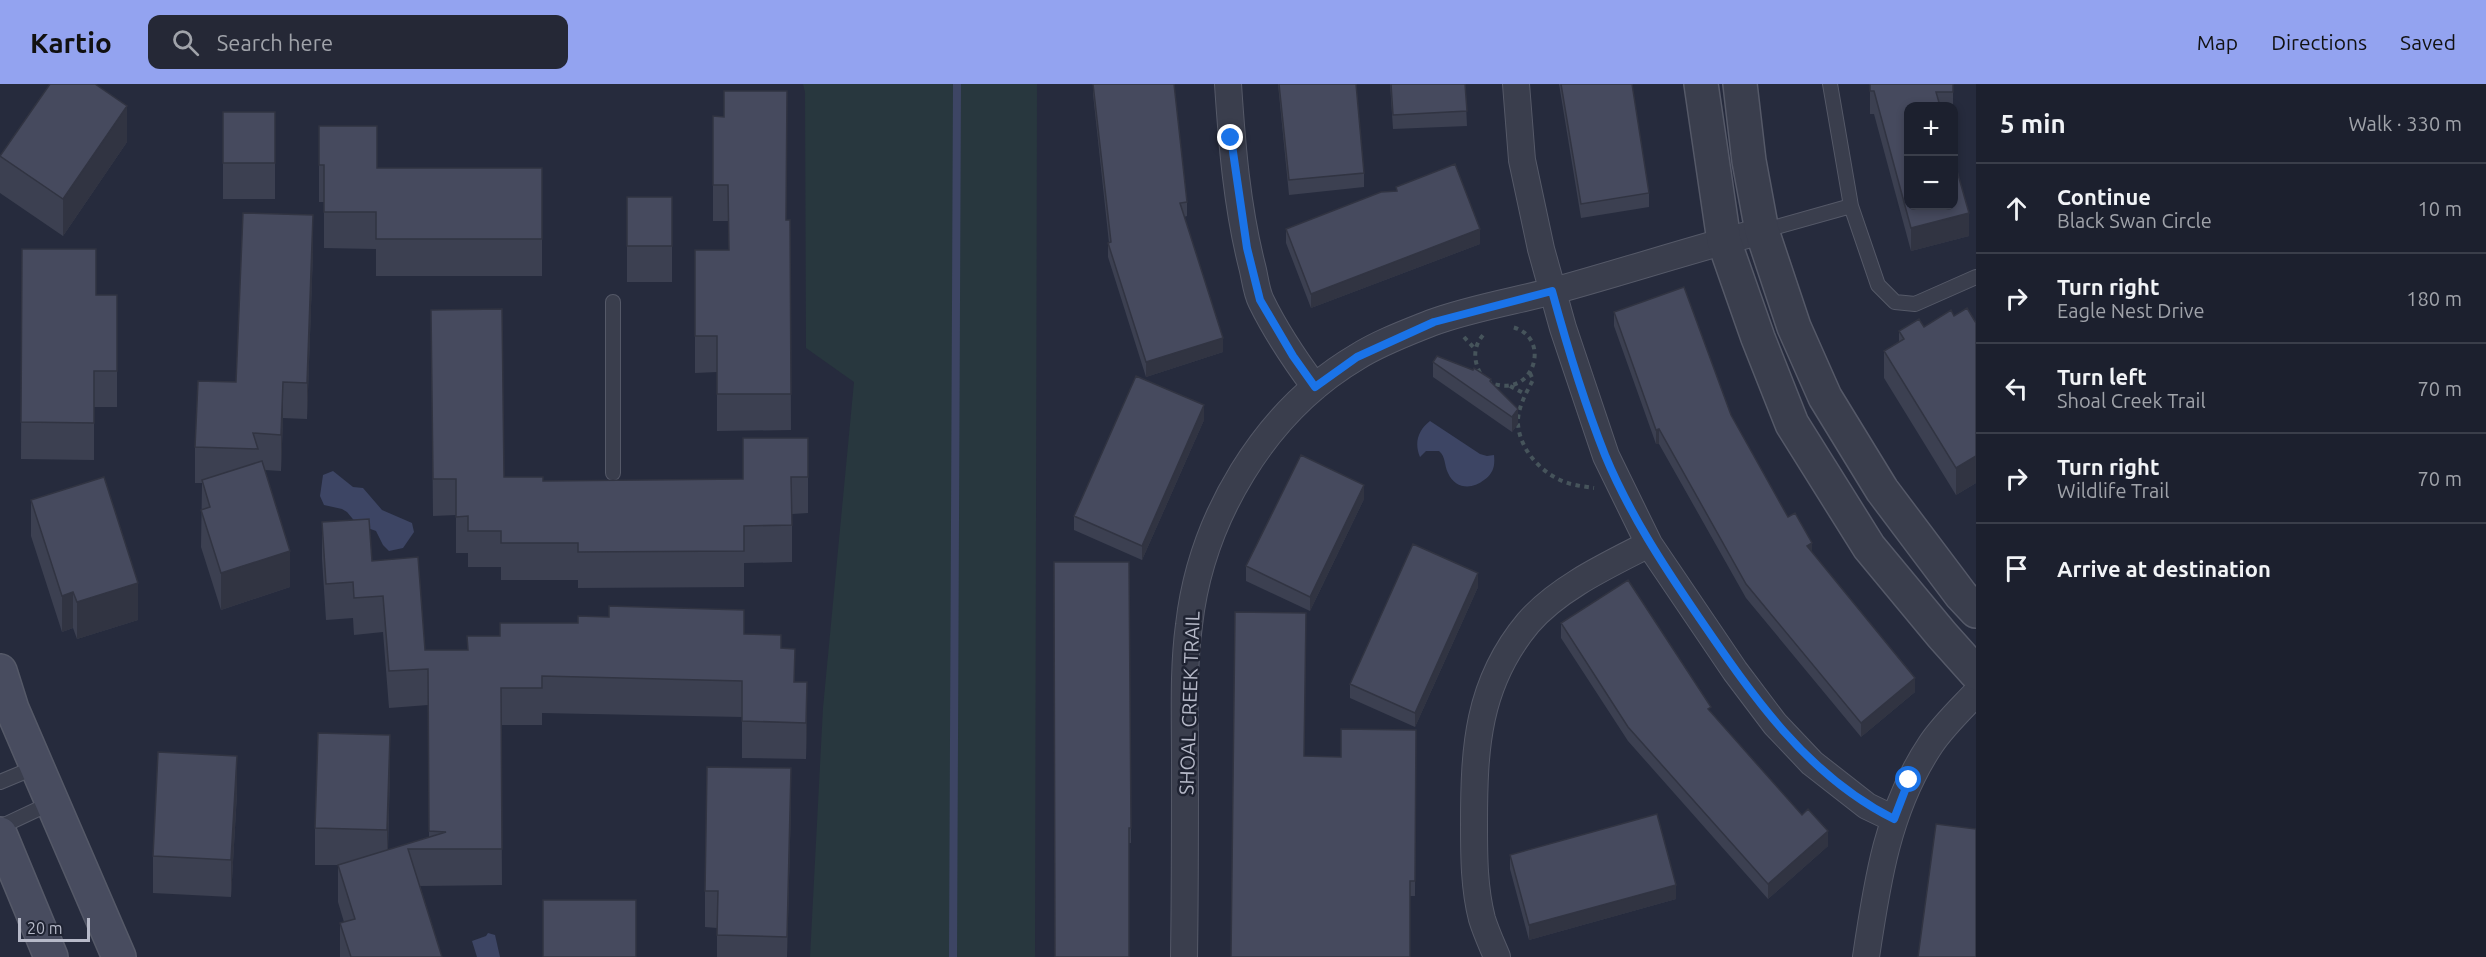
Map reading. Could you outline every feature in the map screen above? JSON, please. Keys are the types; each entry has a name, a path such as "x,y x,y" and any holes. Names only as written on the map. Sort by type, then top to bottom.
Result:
{"main road":[{"path":"0,671 12,709 36,767 119,957"},
{"path":"0,834 51,957"}],"street":[{"path":"1228,84 1231,138 1238,195 1247,248 1260,300 1293,356 1315,387"},
{"path":"1516,84 1522,160 1552,291 1606,456 1649,544 1735,671 1775,724 1812,763 1867,806 1894,819"},
{"path":"1701,84 1724,241 1758,338 1792,424 1869,547 1941,635 1976,673"},
{"path":"1740,84 1749,161 1762,231 1794,327 1825,397 1882,490 1961,595 1976,611"},
{"name":"SHOAL CREEK TRAIL","path":"1184,957 1185,717 1189,624 1203,556 1217,518 1235,483 1288,414 1315,387 1357,357 1434,322 1762,231"},
{"path":"1497,957 1483,921 1476,887 1474,784 1476,739 1485,703 1499,668 1529,622 1558,597 1649,544"},
{"path":"1866,957 1881,871 1894,819 1909,780 1932,742 1976,693"}],"lane":[{"path":"1830,84 1851,206 1878,285 1895,302 1916,304 1976,277"},
{"path":"1762,231 1851,206"},
{"path":"613,302 613,473"},
{"path":"0,782 36,767"},
{"path":"0,826 51,803"}],"path":[{"path":"1507,326 1525,333 1535,351 1535,361 1530,372 1525,379 1510,386"},
{"path":"1487,331 1480,338 1475,349 1476,366 1480,374 1497,385 1510,386 1525,394"},
{"path":"1463,336 1475,349"},
{"path":"1535,351 1538,346"},
{"path":"1530,372 1533,380 1525,394 1518,423 1525,448 1536,463 1551,475 1571,484 1600,489"}],"shaded area":[{"path":"803,84 1037,84 1035,957 810,957 823,708 854,382 806,348 805,92"}],"water":[{"path":"1430,421 1480,454 1494,455 1490,475 1474,485 1459,485 1451,478 1439,451 1426,451 1420,457 1417,447 1418,437"},
{"path":"333,471 353,487 363,488 382,510 412,523 414,532 403,548 389,551 376,531 357,524 342,509 324,505 320,496 323,475"},
{"path":"488,933 495,935 500,957 477,957 472,941"}],"building":[{"path":"50,84 95,84 127,106 63,199 0,156"},
{"path":"1093,84 1174,84 1187,202 1180,203 1223,338 1146,362 1108,243 1111,242"},
{"path":"1279,84 1356,84 1364,173 1289,180"},
{"path":"1391,84 1465,84 1467,111 1393,115"},
{"path":"1561,84 1632,84 1649,193 1581,204"},
{"path":"1870,84 1953,84 1953,92 1936,92 1939,102 1904,102 1904,202 1874,91 1870,91"},
{"path":"724,91 787,91 786,220 790,220 791,394 717,394 717,336 695,336 695,250 729,250 728,185 713,185 713,116 724,117"},
{"path":"223,112 275,112 275,163 223,163"},
{"path":"319,126 377,126 377,168 542,168 542,239 376,239 376,212 324,212 324,165 319,165"},
{"path":"1455,164 1480,229 1311,294 1286,229 1381,192 1397,191 1396,187"},
{"path":"1958,174 1969,213 1911,228 1906,210 1958,210"},
{"path":"627,197 672,197 672,246 627,246"},
{"path":"243,213 313,215 307,383 283,382 281,435 253,433 258,449 195,447 198,381 236,382"},
{"path":"22,249 96,249 96,295 117,295 117,371 94,371 94,423 21,422"},
{"path":"1684,287 1731,415 1788,517 1795,513 1812,543 1807,546 1915,678 1861,723 1746,584 1659,429 1656,430 1614,312"},
{"path":"1967,308 1976,323 1976,456 1956,468 1884,351 1904,339 1899,331 1919,319 1924,327 1951,310 1954,316"},
{"path":"502,309 504,477 543,477 543,481 743,479 743,438 808,438 808,477 791,477 792,525 744,526 744,551 578,552 578,543 501,543 501,531 468,531 468,516 456,517 456,479 433,479 431,310"},
{"path":"1437,356 1473,370 1474,368 1491,379 1490,381 1518,409 1512,417 1433,362"},
{"path":"1136,376 1204,405 1142,546 1074,516"},
{"path":"1301,455 1364,485 1310,597 1246,566"},
{"path":"262,461 290,551 221,573 201,510 210,507 202,480"},
{"path":"104,477 138,583 77,602 73,592 62,596 31,500"},
{"path":"369,519 372,561 418,557 425,650 468,650 467,636 500,636 500,623 578,623 578,616 609,617 609,606 744,610 744,634 781,635 781,648 795,649 794,682 807,682 806,723 742,721 742,681 542,676 542,688 501,688 502,849 408,849 442,957 351,957 340,923 355,919 338,865 446,832 429,831 428,669 389,671 383,596 354,598 353,582 326,584 322,522"},
{"path":"1413,544 1478,573 1415,713 1350,684"},
{"path":"1054,562 1129,562 1131,828 1129,828 1129,957 1055,957"},
{"path":"1628,580 1711,707 1708,709 1802,815 1808,809 1828,831 1768,884 1628,727 1561,623"},
{"path":"1235,612 1306,613 1304,756 1341,757 1341,729 1416,730 1415,881 1410,881 1410,957 1231,957"},
{"path":"318,733 390,735 387,830 315,828"},
{"path":"158,752 237,756 231,860 153,856"},
{"path":"707,767 791,768 787,937 717,935 718,891 705,891"},
{"path":"1657,814 1676,885 1529,925 1510,855"},
{"path":"1936,824 1976,829 1976,957 1918,957"},
{"path":"543,900 636,900 636,957 543,957"}],"waterway":[{"path":"953,957 957,84"}],"route":[{"path":"1231,138 1247,248 1260,300 1293,356 1315,387 1357,357 1434,322 1552,291 1606,456 1649,544 1735,671 1775,724 1812,763 1867,806 1894,819 1909,780"}]}
